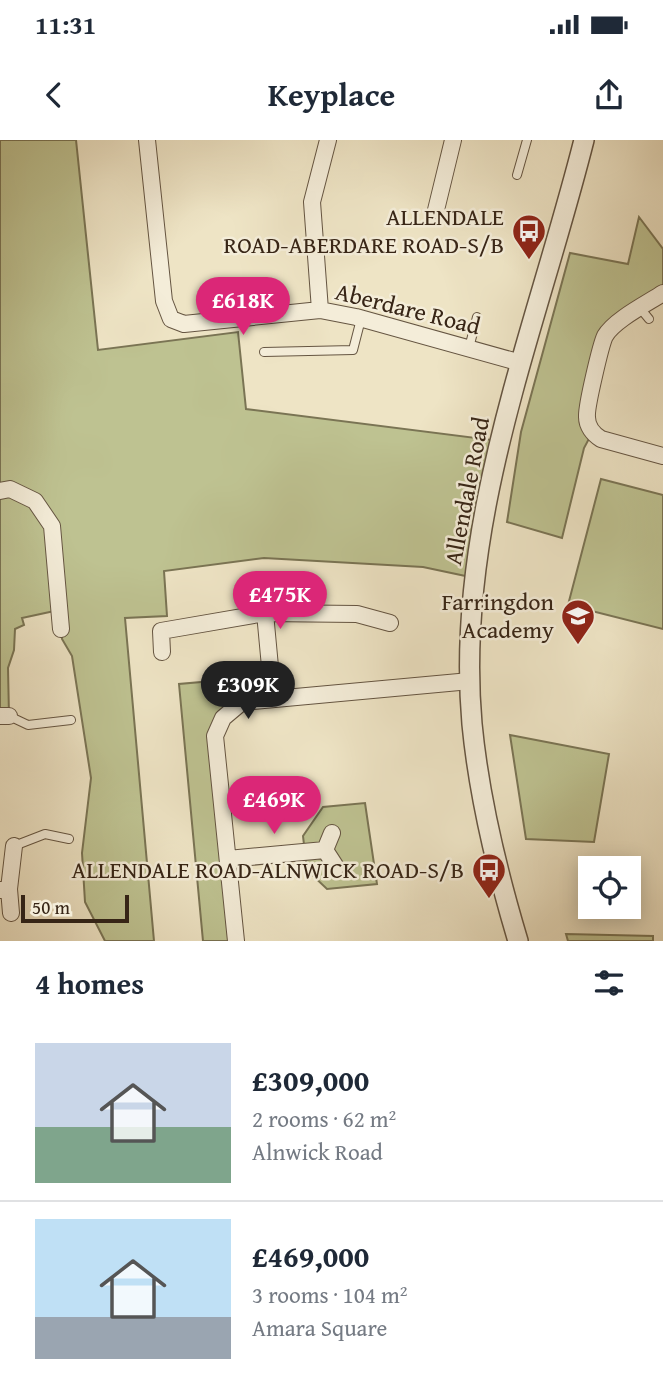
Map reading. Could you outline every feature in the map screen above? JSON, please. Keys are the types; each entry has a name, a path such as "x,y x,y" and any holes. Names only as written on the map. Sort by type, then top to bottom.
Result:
{"street":[{"name":"Aberdare Road","path":"147,140 164,302 172,319 184,324 320,310 522,363"},
{"path":"320,310 312,202 328,140"},
{"path":"436,210 453,140"},
{"name":"Allendale Road","path":"518,941 483,799 472,724 470,681 475,578 500,441 567,209 584,140"},
{"path":"663,293 645,314 620,322 606,335 588,402 587,418 592,433 601,439 663,456"},
{"path":"0,491 10,489 35,501 52,526 61,629"},
{"path":"265,612 273,699"},
{"path":"162,652 160,631 265,612 357,614 390,623"},
{"path":"236,941 215,736 223,718 242,702 470,681"},
{"path":"325,850 332,834"},
{"path":"11,912 4,890 14,846"},
{"path":"228,859 325,850"},
{"path":"325,850 336,867"}],"lane":[{"path":"517,175 527,140"},
{"path":"469,348 477,317"},
{"path":"264,352 353,350 361,319"},
{"path":"4,716 28,725 71,720"},
{"path":"14,846 45,834 69,839"}],"green space":[{"path":"0,140 76,140 98,350 238,332 246,409 500,441 475,578 423,567 264,558 164,571 167,616 125,618 154,941 105,941 85,902 82,853 91,778 72,656 62,639 59,610 22,618 24,625 15,629 14,650 8,668 9,716 0,716"},
{"path":"639,217 663,249 663,293 606,335 588,402 592,433 584,448 562,538 507,522 521,432 570,253 628,264"},
{"path":"601,479 663,495 663,629 568,605"},
{"path":"271,676 273,699 242,702 215,736 236,941 203,941 179,684"},
{"path":"510,735 609,754 594,842 526,839"},
{"path":"365,803 377,884 327,889 307,870 303,836 323,807"},
{"path":"566,934 653,936 653,941 568,941"}],"place":[{"name":"ALLENDALE ROAD-ABERDARE ROAD-S/B","path":"529,261"},
{"name":"Farringdon Academy","path":"578,646"},
{"name":"ALLENDALE ROAD-ALNWICK ROAD-S/B","path":"489,900"}]}
